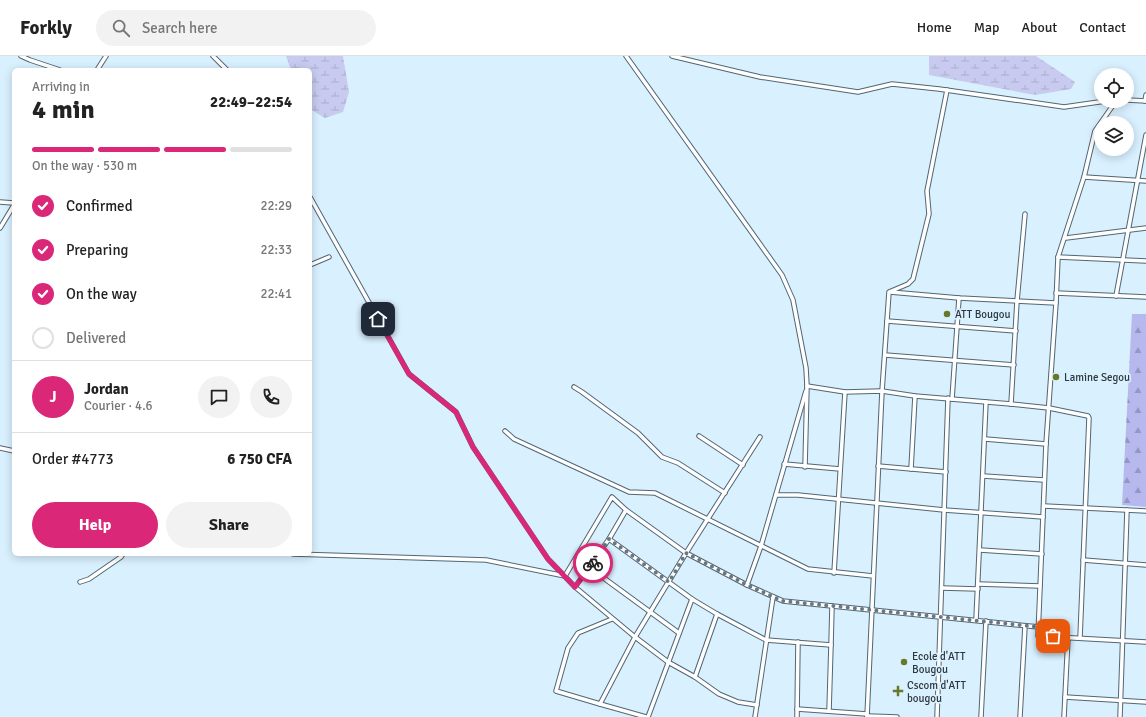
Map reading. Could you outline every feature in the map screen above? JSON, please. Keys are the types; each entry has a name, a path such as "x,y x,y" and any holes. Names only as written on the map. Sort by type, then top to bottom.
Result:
{"street":[{"path":"22,56 54,68"},
{"path":"98,68 106,56"},
{"path":"213,56 226,68"},
{"path":"626,56 782,275 793,300 803,348 807,386 805,467"},
{"path":"672,56 760,78 858,92 892,84 947,90 1064,107 1094,103"},
{"path":"889,292 908,284 913,279 929,214 926,191 947,90"},
{"path":"1134,100 1146,101 1146,95"},
{"path":"1111,108 1095,130 1084,177 1066,238 1058,257 1044,480 1038,636 1146,642"},
{"path":"1116,296 1146,135"},
{"path":"1084,177 1146,181"},
{"path":"312,201 409,374 456,412 478,453 548,559 575,587 612,619 668,662 695,677 719,694 738,702 757,705"},
{"path":"0,202 12,204"},
{"path":"0,228 12,207"},
{"path":"1011,404 1017,301 1025,214"},
{"path":"1066,238 1146,228"},
{"path":"312,264 329,257"},
{"path":"1058,257 1146,261"},
{"path":"889,292 959,298 1056,303"},
{"path":"867,716 876,503 889,292"},
{"path":"1056,293 1146,297"},
{"path":"937,717 944,510 950,398 959,298"},
{"path":"887,321 1016,332"},
{"path":"885,355 954,362 1014,365"},
{"path":"807,386 845,392 882,391 915,396 1011,404 1049,408 1086,415 1089,418 1080,638"},
{"path":"747,585 761,546 807,386"},
{"path":"574,387 638,433 662,457 678,463 725,493"},
{"path":"834,573 845,392"},
{"path":"911,469 915,396"},
{"path":"976,620 986,402"},
{"path":"505,431 514,439 609,484 629,492 655,493 808,569 873,576"},
{"path":"699,436 743,465"},
{"path":"600,704 634,637 760,437"},
{"path":"985,439 1046,444"},
{"path":"0,448 12,451"},
{"path":"784,464 840,469"},
{"path":"878,466 946,472"},
{"path":"983,476 1044,480"},
{"path":"776,495 798,495 944,510 1043,517"},
{"path":"565,576 612,497 626,510 686,553 747,585 783,601 1039,627"},
{"path":"1044,506 1146,511"},
{"path":"575,587 590,568 626,510"},
{"path":"1120,717 1128,510"},
{"path":"609,539 692,599 766,640 831,645"},
{"path":"980,550 1042,554"},
{"path":"312,555 486,560 565,576"},
{"path":"80,582 89,579 122,556"},
{"path":"1083,560 1146,565"},
{"path":"590,568 650,613 680,633"},
{"path":"978,584 1040,586"},
{"path":"942,588 978,590"},
{"path":"755,717 773,597"},
{"path":"612,619 578,633 568,648 556,691 647,717 692,599"},
{"path":"829,711 832,606"},
{"path":"695,677 718,614"},
{"path":"981,717 986,621"},
{"path":"1020,717 1025,626"},
{"path":"1064,717 1068,637"},
{"path":"797,717 798,642"},
{"path":"1065,697 1146,702"},
{"path":"797,709 867,716 897,717"}],"green space":[{"path":"286,56 343,56 349,92 343,112 325,118 312,110 312,68 290,68"},
{"path":"929,56 1036,56 1075,82 1071,89 1035,95 929,75"},
{"path":"1132,314 1146,314 1146,507 1122,505"}],"way so far":[{"path":"593,563 609,539 669,582 686,553 747,585 783,601 1039,627 1038,636 1053,636"}],"place":[{"name":"ATT Bougou","path":"947,314"},
{"name":"Lamine Segou","path":"1056,377"},
{"name":"Ecole d'ATT Bougou","path":"904,662"},
{"name":"Cscom d'ATT bougou","path":"898,691"}],"route":[{"path":"378,319 409,374 456,412 473,447 548,559 575,587 593,563"}]}
